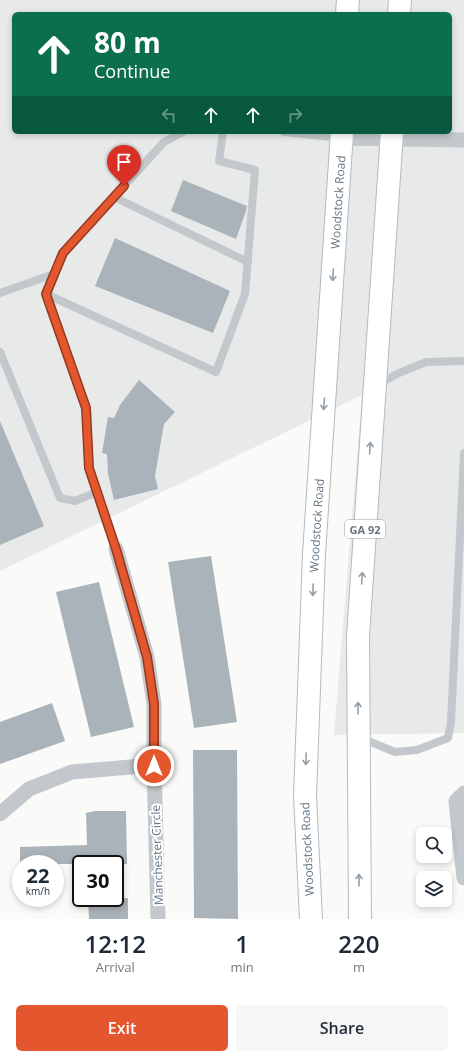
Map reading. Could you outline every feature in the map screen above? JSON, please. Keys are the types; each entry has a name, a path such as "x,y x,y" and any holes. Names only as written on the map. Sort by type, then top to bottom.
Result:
{"main road":[{"path":"347,12 348,0"},
{"path":"399,12 400,0"},
{"name":"Woodstock Road","path":"310,919 305,796 314,554 341,135"},
{"name":"GA 92","path":"360,919 358,636 392,136"}],"street":[{"path":"341,135 464,140"},
{"name":"Manchester Circle","path":"116,549 147,657 154,704 158,919"},
{"path":"0,814 29,789 72,772 154,766"},
{"path":"464,793 456,801 464,878"}],"lane":[{"path":"116,549 89,468 86,408 46,294 63,253 164,142 179,134"},
{"path":"46,294 216,372 245,294 255,170 219,161 223,134"},
{"path":"322,134 341,135"},
{"path":"114,197 248,262"},
{"path":"0,293 54,274"},
{"path":"0,352 60,498 75,501 97,492"},
{"path":"375,386 399,373 426,362 464,361"},
{"path":"358,737 395,752 417,750 448,738 451,722 461,559 464,453"}],"shaded area":[{"path":"0,0 464,0 464,733 334,735 362,395 0,571"}],"building":[{"path":"183,180 247,206 236,239 171,211"},
{"path":"115,238 230,291 213,333 95,286"},
{"path":"139,380 175,412 164,424 155,476 158,489 114,500 108,474 107,454 102,453 108,417 114,418 120,405"},
{"path":"0,421 44,526 0,545"},
{"path":"211,556 237,722 194,728 168,562"},
{"path":"99,582 134,727 91,737 56,592"},
{"path":"52,703 65,741 0,764 0,722"},
{"path":"193,750 237,750 238,919 194,918"},
{"path":"95,811 126,811 127,864 124,864 124,855 72,855 72,864 64,864 64,855 20,855 20,847 87,845 86,813"},
{"path":"124,898 128,898 128,919 89,919 88,907 124,907"}],"route":[{"path":"124,186 63,253 46,294 86,408 89,468 116,549 147,657 154,704 154,766"}]}
